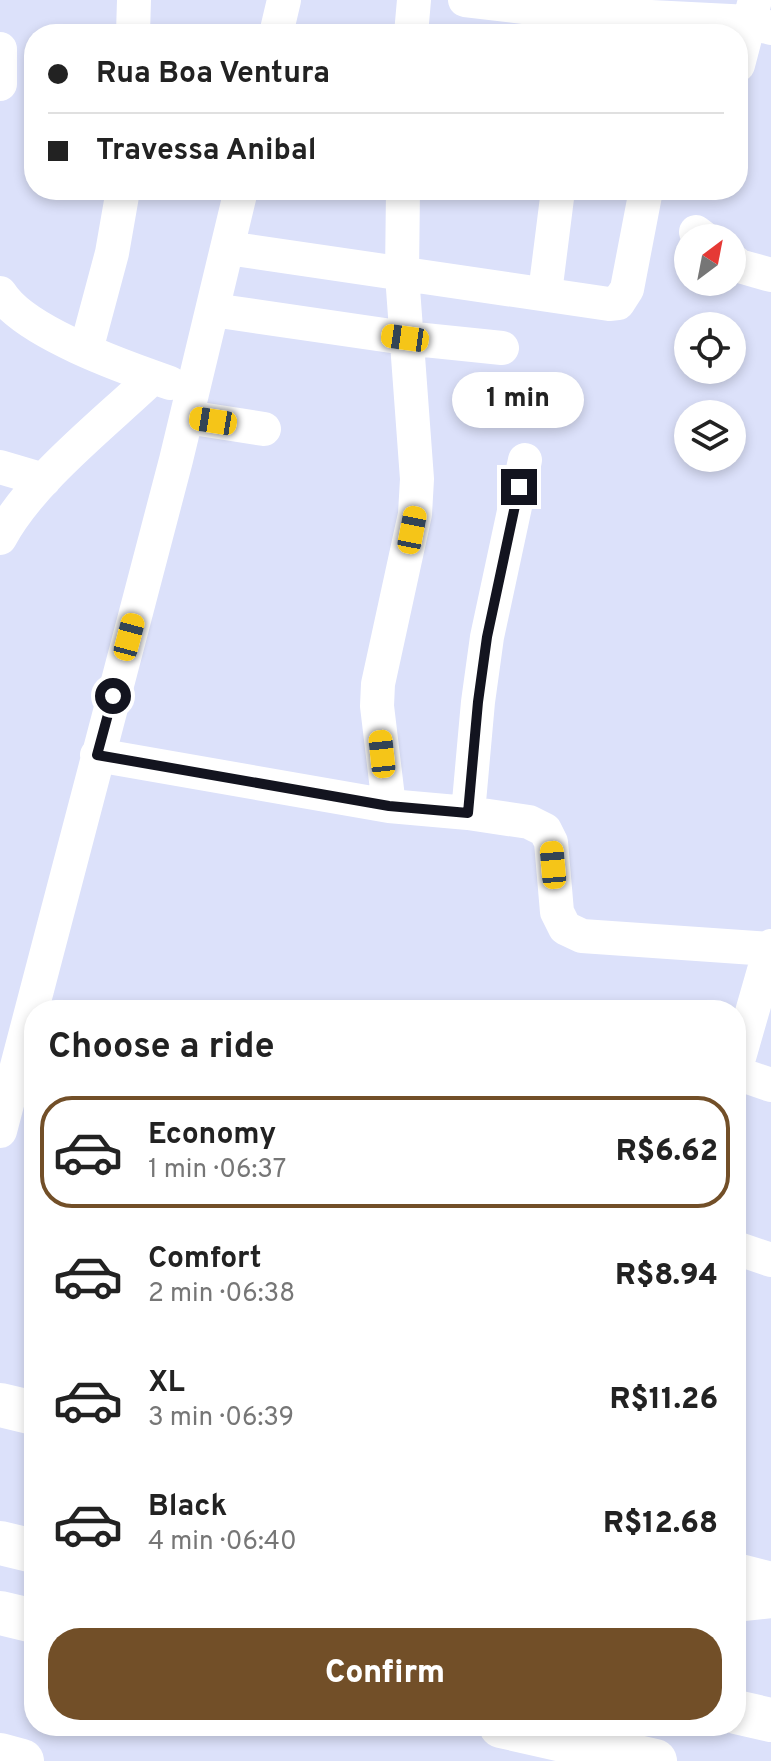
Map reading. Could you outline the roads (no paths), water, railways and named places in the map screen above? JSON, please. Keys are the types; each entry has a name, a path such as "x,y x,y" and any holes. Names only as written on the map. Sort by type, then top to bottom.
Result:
{"main road":[{"path":"0,1405 24,1411"},
{"path":"0,1543 24,1549"},
{"path":"746,1578 771,1584"},
{"path":"746,1599 771,1596"},
{"path":"0,1613 24,1619"},
{"path":"746,1714 771,1720"},
{"path":"545,1736 655,1761"},
{"path":"0,1755 22,1761"}],"street":[{"path":"133,24 134,0"},
{"path":"278,24 284,0"},
{"path":"412,24 414,0"},
{"path":"465,0 572,23 641,8 672,24"},
{"path":"694,24 759,17 748,42"},
{"path":"0,49 0,84"},
{"path":"86,350 115,239 121,200"},
{"path":"34,1000 239,200"},
{"path":"389,806 377,706 378,684 413,525 416,491 402,275 403,200"},
{"path":"545,293 557,200"},
{"path":"228,248 402,275 618,303 627,289 644,200"},
{"path":"746,268 771,275"},
{"path":"0,293 23,318 86,350 153,377 189,403 264,429"},
{"path":"213,310 405,338 502,348"},
{"path":"0,538 21,504 153,377"},
{"path":"468,813 487,637 525,460"},
{"path":"0,467 44,480"},
{"path":"97,755 389,806 529,822 545,830 551,842 557,912 565,928 582,936 771,947 746,1035"},
{"path":"0,1131 24,1038"},
{"path":"746,1074 771,1085"},
{"path":"746,1251 771,1260"}]}
